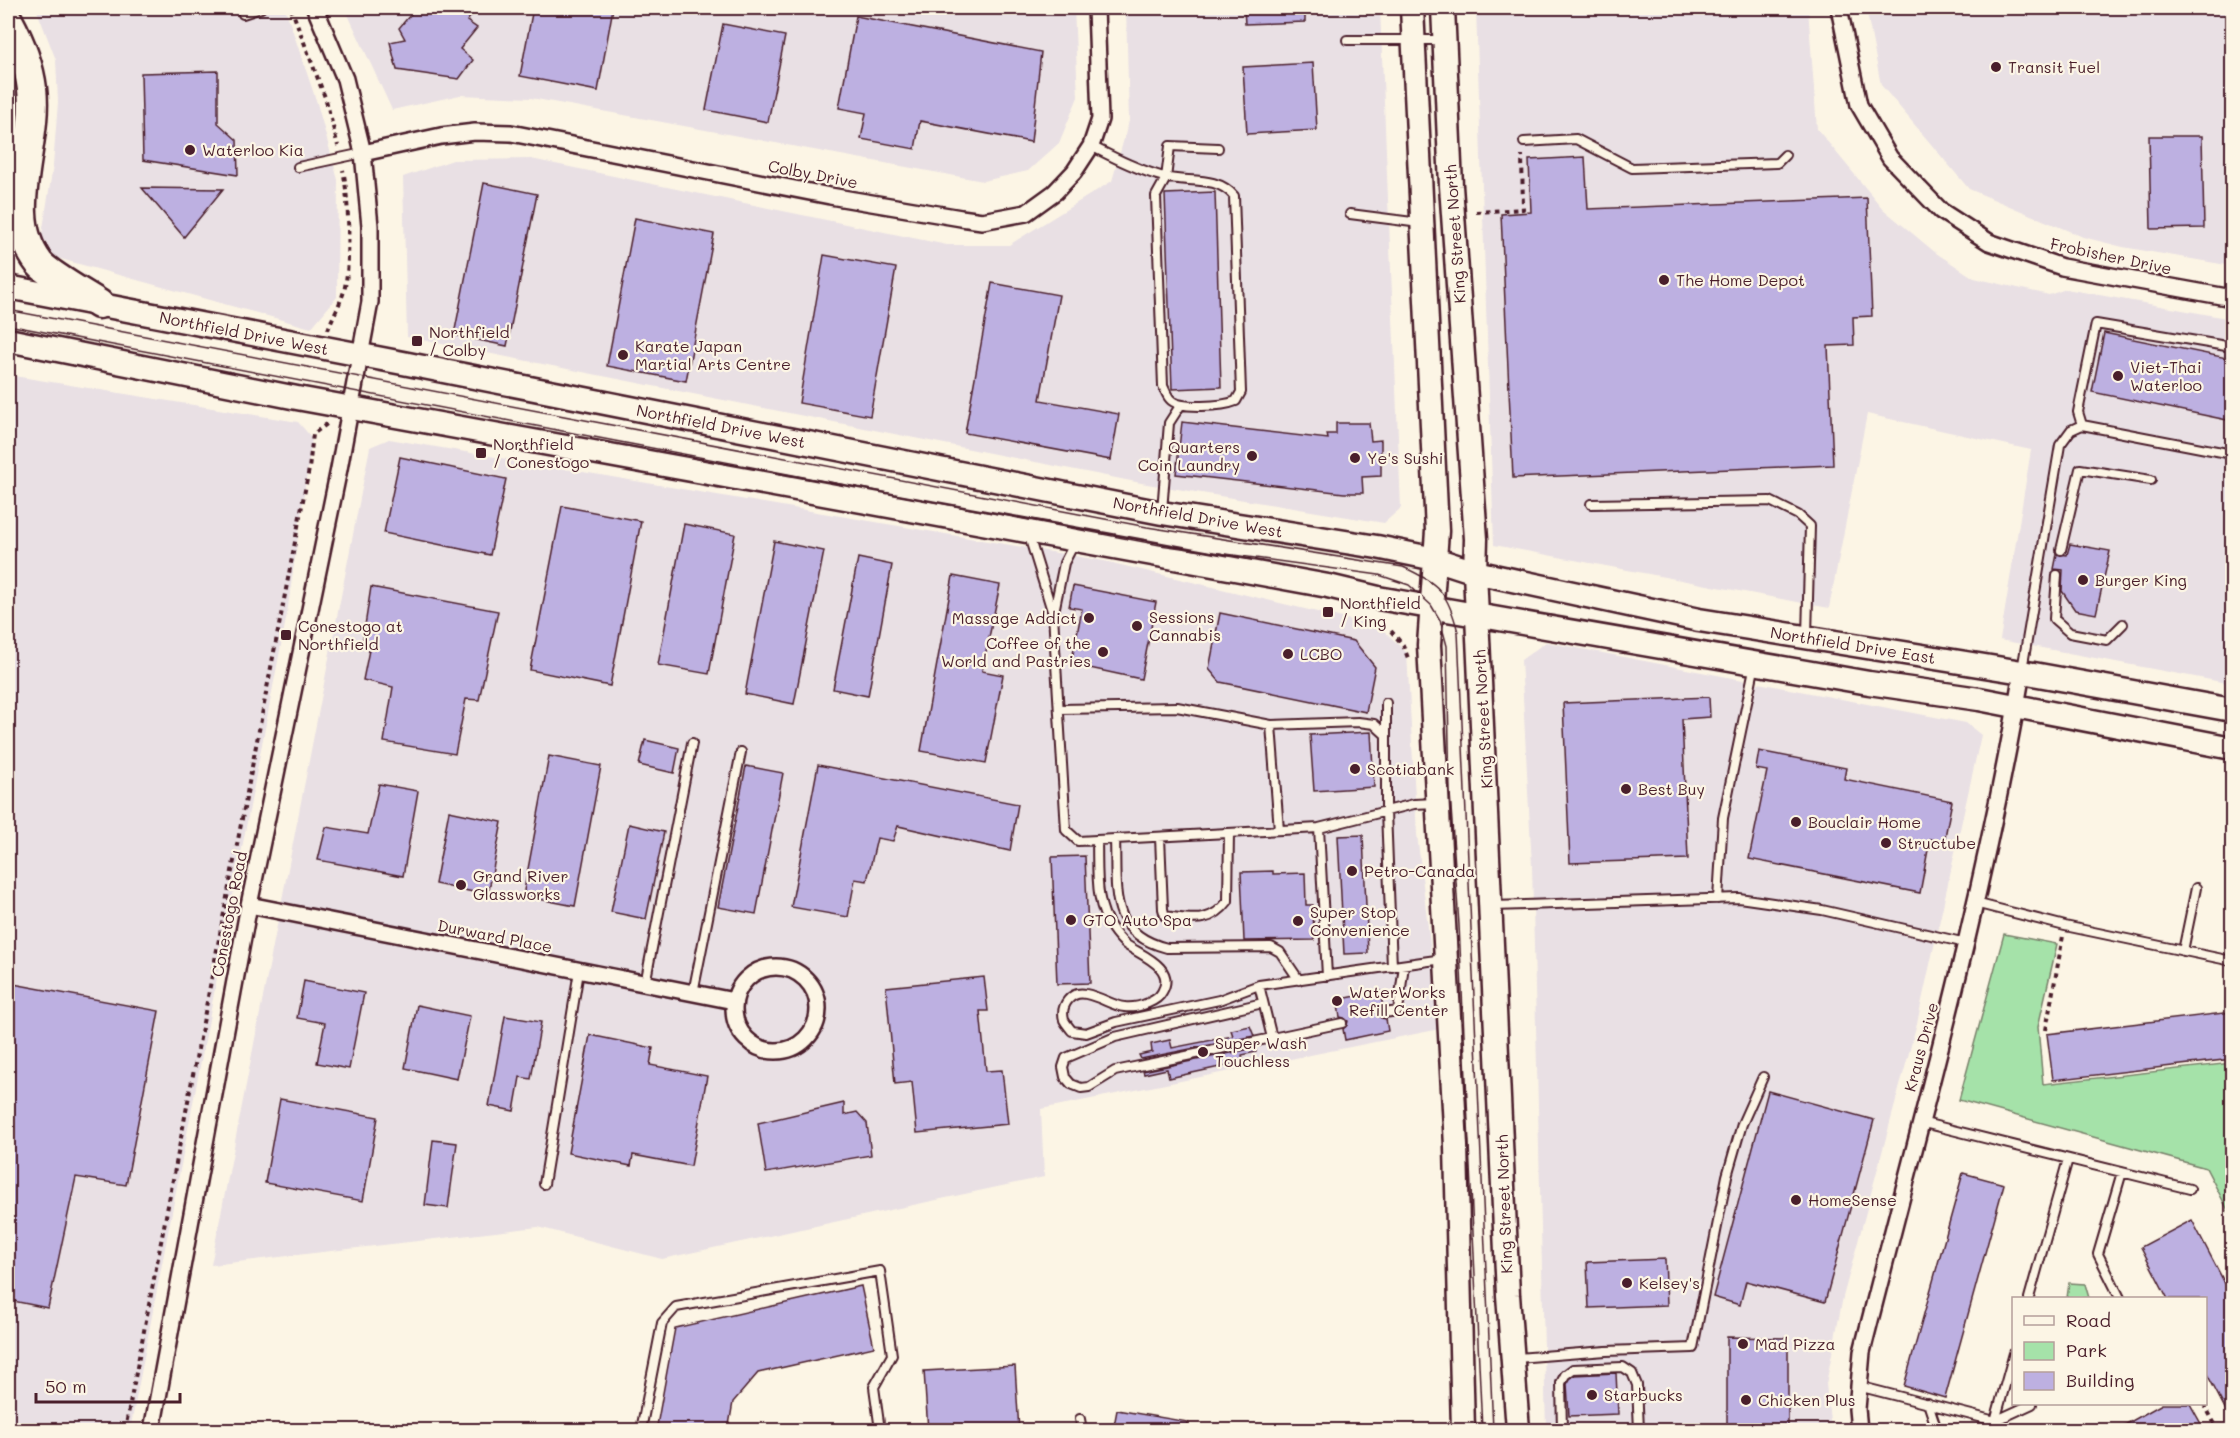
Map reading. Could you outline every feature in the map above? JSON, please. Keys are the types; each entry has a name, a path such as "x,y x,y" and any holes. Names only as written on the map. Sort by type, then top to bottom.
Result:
{"highway":[{"path":"8,20 23,49 32,90 30,148 20,205 24,234 39,263 99,304"}],"main road":[{"name":"King Street North","path":"1412,8 1437,531 1429,645 1456,1146 1463,1431"},
{"name":"King Street North","path":"1443,8 1451,186 1476,539 1475,572 1511,1358 1518,1431"},
{"name":"Northfield Drive West","path":"8,288 1162,513 1377,547 1435,559 1475,572"},
{"path":"8,340 350,407 1431,606"},
{"name":"Northfield Drive East","path":"1475,572 1699,620 2022,672 2232,710"},
{"name":"Northfield Drive East","path":"1431,606 2016,707 2232,748"}],"street":[{"path":"315,8 345,79 363,153 370,226 370,302 350,407"},
{"name":"Colby Drive","path":"363,153 441,136 475,132 511,133 831,196 982,221 1026,213 1055,192 1074,172 1090,146 1100,119 1096,8"},
{"name":"Frobisher Drive","path":"1839,8 1858,105 1890,158 1941,211 1989,242 2062,267 2232,298"},
{"name":"Conestogo Road","path":"152,1431 249,905 350,407"},
{"name":"Kraus Drive","path":"1859,1431 1857,1409 1862,1352 1966,943 2022,672"},
{"name":"Durward Place","path":"249,905 734,1002"},
{"path":"779,966 794,970 807,980 816,993 819,1008 816,1023 808,1037 796,1046 781,1051 765,1050 751,1043 741,1032 734,1017 734,1002 740,987 750,975 764,968 779,966"}],"lane":[{"path":"243,14 261,8"},
{"path":"1347,40 1444,40"},
{"path":"1524,142 1576,139 1632,168 1777,163 1785,155"},
{"path":"1090,146 1127,165 1166,178 1217,183 1228,189 1234,196 1241,392 1236,401 1227,404 1180,406 1170,400 1163,386 1156,196 1166,178 1170,146 1218,148"},
{"path":"298,167 363,153"},
{"path":"1350,214 1422,224"},
{"path":"2082,425 2078,411 2096,324 2232,347"},
{"path":"1162,513 1169,423 1180,406"},
{"path":"2022,672 2060,445 2071,430 2082,425 2232,454"},
{"path":"2061,550 2080,469 2151,480"},
{"path":"1591,504 1770,501 1798,515 1810,526 1807,637"},
{"path":"1028,531 1053,614 1066,830 1078,841 1319,828 1414,804 1437,804"},
{"path":"1053,614 1064,562 1076,541"},
{"path":"2057,575 2054,619 2070,633 2107,640 2123,624"},
{"path":"1718,899 1723,818 1755,663"},
{"path":"1386,703 1386,811 1392,967"},
{"path":"1060,709 1177,707 1271,725 1358,722 1374,724 1386,735"},
{"path":"1271,725 1279,830"},
{"path":"645,984 692,743"},
{"path":"693,993 741,752"},
{"path":"1319,828 1327,976"},
{"path":"1160,837 1162,909 1165,916 1203,920 1221,910 1228,901 1229,833"},
{"path":"1115,839 1118,902 1129,928 1140,937 1167,948 1271,947 1280,952 1299,980"},
{"path":"1097,840 1099,901 1103,913 1112,930 1125,943 1159,965 1165,984 1162,993 1155,1000 1132,1008 1117,1006 1086,993 1076,994 1067,1000 1063,1010 1065,1021 1072,1031 1086,1033 1116,1022 1219,1000 1259,985 1447,958"},
{"path":"2183,951 2196,888"},
{"path":"1491,906 1739,898 1822,910 1966,943"},
{"path":"1975,903 2065,926 2232,962"},
{"path":"1384,1013 1398,1011 1404,965"},
{"path":"544,1184 579,971"},
{"path":"1259,985 1272,1038"},
{"path":"1263,1003 1115,1037 1066,1058 1063,1067 1065,1077 1071,1084 1081,1088 1089,1087 1115,1071 1341,1023"},
{"path":"1511,1358 1693,1348 1727,1176 1742,1124 1763,1077"},
{"path":"1920,1122 2190,1189"},
{"path":"2030,1297 2068,1159"},
{"path":"2119,1297 2098,1254 2122,1172"},
{"path":"641,1431 662,1323 676,1307 880,1271 892,1356 874,1388 880,1431"},
{"path":"1995,1421 2012,1357"},
{"path":"1562,1431 1561,1383 1565,1375 1573,1369 1623,1367 1632,1373 1636,1385 1639,1431"},
{"path":"1858,1386 1995,1421 2030,1405"},
{"path":"1928,1403 1937,1431"},
{"path":"1080,1419 1082,1431"}],"path":[{"path":"292,10 326,100 339,150"},
{"path":"1476,212 1523,209 1524,142"},
{"path":"322,348 329,324 345,289 347,245 344,175"},
{"path":"126,1431 309,469 313,434 350,407"},
{"path":"2046,1030 2065,926"},
{"path":"2205,1405 2218,1431"}],"shaded area":[{"path":"36,8 285,8 317,103 338,180 337,297 311,328 39,253 53,166 58,102 56,60"},
{"path":"345,8 1074,8 1078,97 1059,143 1028,171 983,181 531,98 460,95 392,110"},
{"path":"1126,8 1380,8 1401,508 1384,523 1141,483 407,337 403,177 453,160 531,159 947,245 1009,245 1112,181 1129,121"},
{"name":"The Home Depot","path":"1476,8 1808,8 1817,129 1883,209 1936,253 1974,278 2049,295 2066,289 2232,319 2232,684 2000,640 2031,450 1867,414 1829,608 1494,545"},
{"path":"1866,8 2232,8 2232,266 2123,247 2083,237 1969,189 1881,85"},
{"path":"8,375 298,422 312,438 287,614 130,1430 8,1430"},
{"path":"389,439 1104,561 1380,627 1407,653 1417,834 1440,1029 1041,1109 1044,1177 662,1259 538,1227 211,1265 370,447"},
{"path":"1546,642 1966,723 1981,735 1917,1023 1843,1297 1826,1384 1831,1430 1546,1430 1532,866 1521,660"}],"green space":[{"path":"2004,934 2057,944 2038,1027 2043,1084 2232,1063 2232,1218 2206,1168 1959,1100"},
{"path":"2069,1283 2085,1284 2089,1297 2067,1297"}],"building":[{"path":"416,8 477,8 467,21 477,28 460,49 473,60 459,79 397,70 390,42 405,39 399,28"},
{"path":"533,8 613,8 598,91 520,76"},
{"path":"1244,8 1305,8 1305,22 1245,24"},
{"path":"856,16 1041,52 1031,142 920,121 915,149 861,139 866,113 839,108"},
{"path":"723,24 785,36 768,122 706,110"},
{"path":"1313,63 1317,130 1247,134 1243,67"},
{"name":"Waterloo Kia","path":"218,71 218,123 237,140 238,175 143,160 141,73"},
{"path":"2149,136 2202,136 2204,228 2151,229"},
{"name":"The Home Depot","path":"1585,157 1588,209 1867,198 1872,316 1853,317 1854,345 1828,346 1833,465 1513,478 1501,214 1531,212 1529,160"},
{"path":"484,183 537,194 507,346 454,335"},
{"path":"142,188 223,189 184,237"},
{"path":"1215,192 1221,387 1172,389 1165,194"},
{"path":"635,218 714,234 686,381 607,366"},
{"path":"824,255 896,268 870,416 799,403"},
{"path":"992,283 1059,295 1040,400 1119,414 1111,460 965,433"},
{"path":"2104,333 2232,359 2232,421 2092,392"},
{"name":"Quarters Coin Laundry","path":"1182,422 1328,439 1327,434 1336,434 1336,423 1369,423 1371,441 1381,440 1381,476 1362,477 1363,493 1344,493 1176,474"},
{"path":"400,457 506,479 490,555 384,533"},
{"path":"562,506 641,521 610,686 530,670"},
{"path":"684,524 735,534 709,674 658,665"},
{"path":"774,541 824,551 794,704 745,694"},
{"name":"Burger King","path":"2070,544 2110,551 2096,614 2075,610 2062,591 2063,570 2054,569 2057,554 2067,555"},
{"path":"858,558 892,565 868,696 833,689"},
{"path":"953,576 1000,585 982,671 1003,675 986,763 921,751"},
{"path":"1073,586 1156,602 1141,679 1071,664 1082,609 1069,607"},
{"path":"371,587 498,611 479,700 466,699 455,754 384,742 393,687 363,680 370,645 362,645"},
{"name":"LCBO","path":"1220,613 1354,641 1375,667 1366,712 1220,682 1209,669"},
{"name":"Best Buy","path":"1709,697 1710,717 1682,719 1688,859 1570,863 1563,703"},
{"path":"1371,732 1374,787 1314,791 1310,735"},
{"path":"645,740 679,748 674,773 639,765"},
{"path":"1759,751 1846,768 1844,779 1952,801 1944,842 1930,839 1920,893 1749,859 1767,771 1756,769"},
{"path":"549,756 601,766 575,906 523,896"},
{"path":"818,765 1018,804 1010,851 898,826 893,841 877,838 867,881 855,879 848,917 791,907"},
{"path":"746,766 783,773 756,914 718,907"},
{"path":"379,784 418,791 403,876 318,860 326,827 368,834"},
{"path":"449,811 502,822 488,895 435,884"},
{"path":"629,824 664,832 646,919 611,912"},
{"name":"Petro-Canada","path":"1363,835 1368,953 1344,954 1338,836"},
{"name":"GTO Auto Spa","path":"1085,856 1090,983 1057,984 1052,857"},
{"path":"1273,871 1273,874 1305,873 1306,905 1313,905 1314,940 1244,941 1241,872"},
{"path":"984,977 988,1011 980,1011 986,1071 1002,1070 1008,1124 917,1133 912,1082 895,1084 886,987"},
{"path":"304,981 364,993 349,1069 317,1063 325,1023 297,1018"},
{"path":"8,983 159,1011 126,1185 76,1177 48,1308 8,1300"},
{"path":"1380,991 1383,1007 1378,1014 1381,1018 1386,1019 1388,1031 1345,1040 1343,1029 1348,1021 1340,1017 1337,1000"},
{"path":"417,1005 470,1016 457,1079 405,1068"},
{"path":"2232,1012 2232,1059 2053,1080 2047,1034"},
{"path":"505,1016 541,1022 531,1079 520,1077 514,1111 489,1106"},
{"path":"1250,1026 1254,1036 1141,1059 1139,1055 1152,1052 1151,1044 1170,1040 1172,1048 1233,1036 1231,1030"},
{"path":"590,1035 653,1048 650,1065 707,1076 691,1166 633,1155 631,1166 568,1153"},
{"path":"1255,1048 1256,1052 1242,1055 1243,1062 1169,1078 1167,1069 1144,1074 1143,1071"},
{"name":"HomeSense","path":"1768,1091 1874,1120 1825,1302 1746,1281 1740,1305 1713,1297"},
{"path":"280,1099 378,1117 363,1201 265,1183"},
{"path":"844,1103 844,1115 857,1112 867,1123 871,1155 766,1173 758,1123"},
{"path":"433,1140 457,1143 448,1208 425,1205"},
{"path":"1963,1173 2004,1184 1945,1398 1904,1386"},
{"path":"2192,1220 2232,1297 2232,1422 2207,1374 2207,1297 2167,1297 2141,1247"},
{"name":"Kelsey's","path":"1665,1259 1667,1305 1589,1308 1587,1262"},
{"path":"861,1286 874,1347 758,1373 733,1402 728,1431 656,1431 675,1328"},
{"path":"1727,1337 1788,1338 1788,1431 1727,1431"},
{"path":"1015,1366 1019,1431 928,1431 924,1371"},
{"name":"Starbucks","path":"1616,1373 1618,1414 1569,1416 1567,1384 1570,1379 1575,1375"},
{"path":"2160,1405 2191,1405 2205,1431 2114,1431"},
{"path":"1117,1410 1188,1422 1187,1431 1113,1431"}],"tram line":[{"path":"8,310 1147,527 1403,567 1434,584 1446,599 1458,632 1493,1430"},
{"path":"8,325 1160,545 1379,575 1409,585 1431,605 1440,620 1447,646 1450,793 1459,925 1482,1430"}],"place":[{"name":"Transit Fuel","path":"1996,67"},
{"name":"Waterloo Kia","path":"190,150"},
{"name":"The Home Depot","path":"1664,280"},
{"name":"Northfield / Colby","path":"417,341"},
{"name":"Karate Japan Martial Arts Centre","path":"623,355"},
{"name":"Viet-Thai Waterloo","path":"2118,376"},
{"name":"Northfield / Conestogo","path":"481,453"},
{"name":"Quarters Coin Laundry","path":"1252,456"},
{"name":"Ye's Sushi","path":"1355,458"},
{"name":"Burger King","path":"2083,580"},
{"name":"Northfield / King","path":"1328,612"},
{"name":"Massage Addict","path":"1089,618"},
{"name":"Sessions Cannabis","path":"1137,626"},
{"name":"Conestogo at Northfield","path":"286,635"},
{"name":"Coffee of the World and Pastries","path":"1103,652"},
{"name":"LCBO","path":"1288,654"},
{"name":"Scotiabank","path":"1355,769"},
{"name":"Best Buy","path":"1626,789"},
{"name":"Bouclair Home","path":"1796,822"},
{"name":"Structube","path":"1886,843"},
{"name":"Petro-Canada","path":"1352,871"},
{"name":"Grand River Glassworks","path":"461,885"},
{"name":"GTO Auto Spa","path":"1071,920"},
{"name":"Super Stop Convenience","path":"1298,921"},
{"name":"WaterWorks Refill Center","path":"1337,1001"},
{"name":"Super Wash Touchless","path":"1203,1052"},
{"name":"HomeSense","path":"1796,1200"},
{"name":"Kelsey's","path":"1627,1283"},
{"name":"Mad Pizza","path":"1743,1344"},
{"name":"Starbucks","path":"1592,1395"},
{"name":"Chicken Plus","path":"1746,1400"}]}
